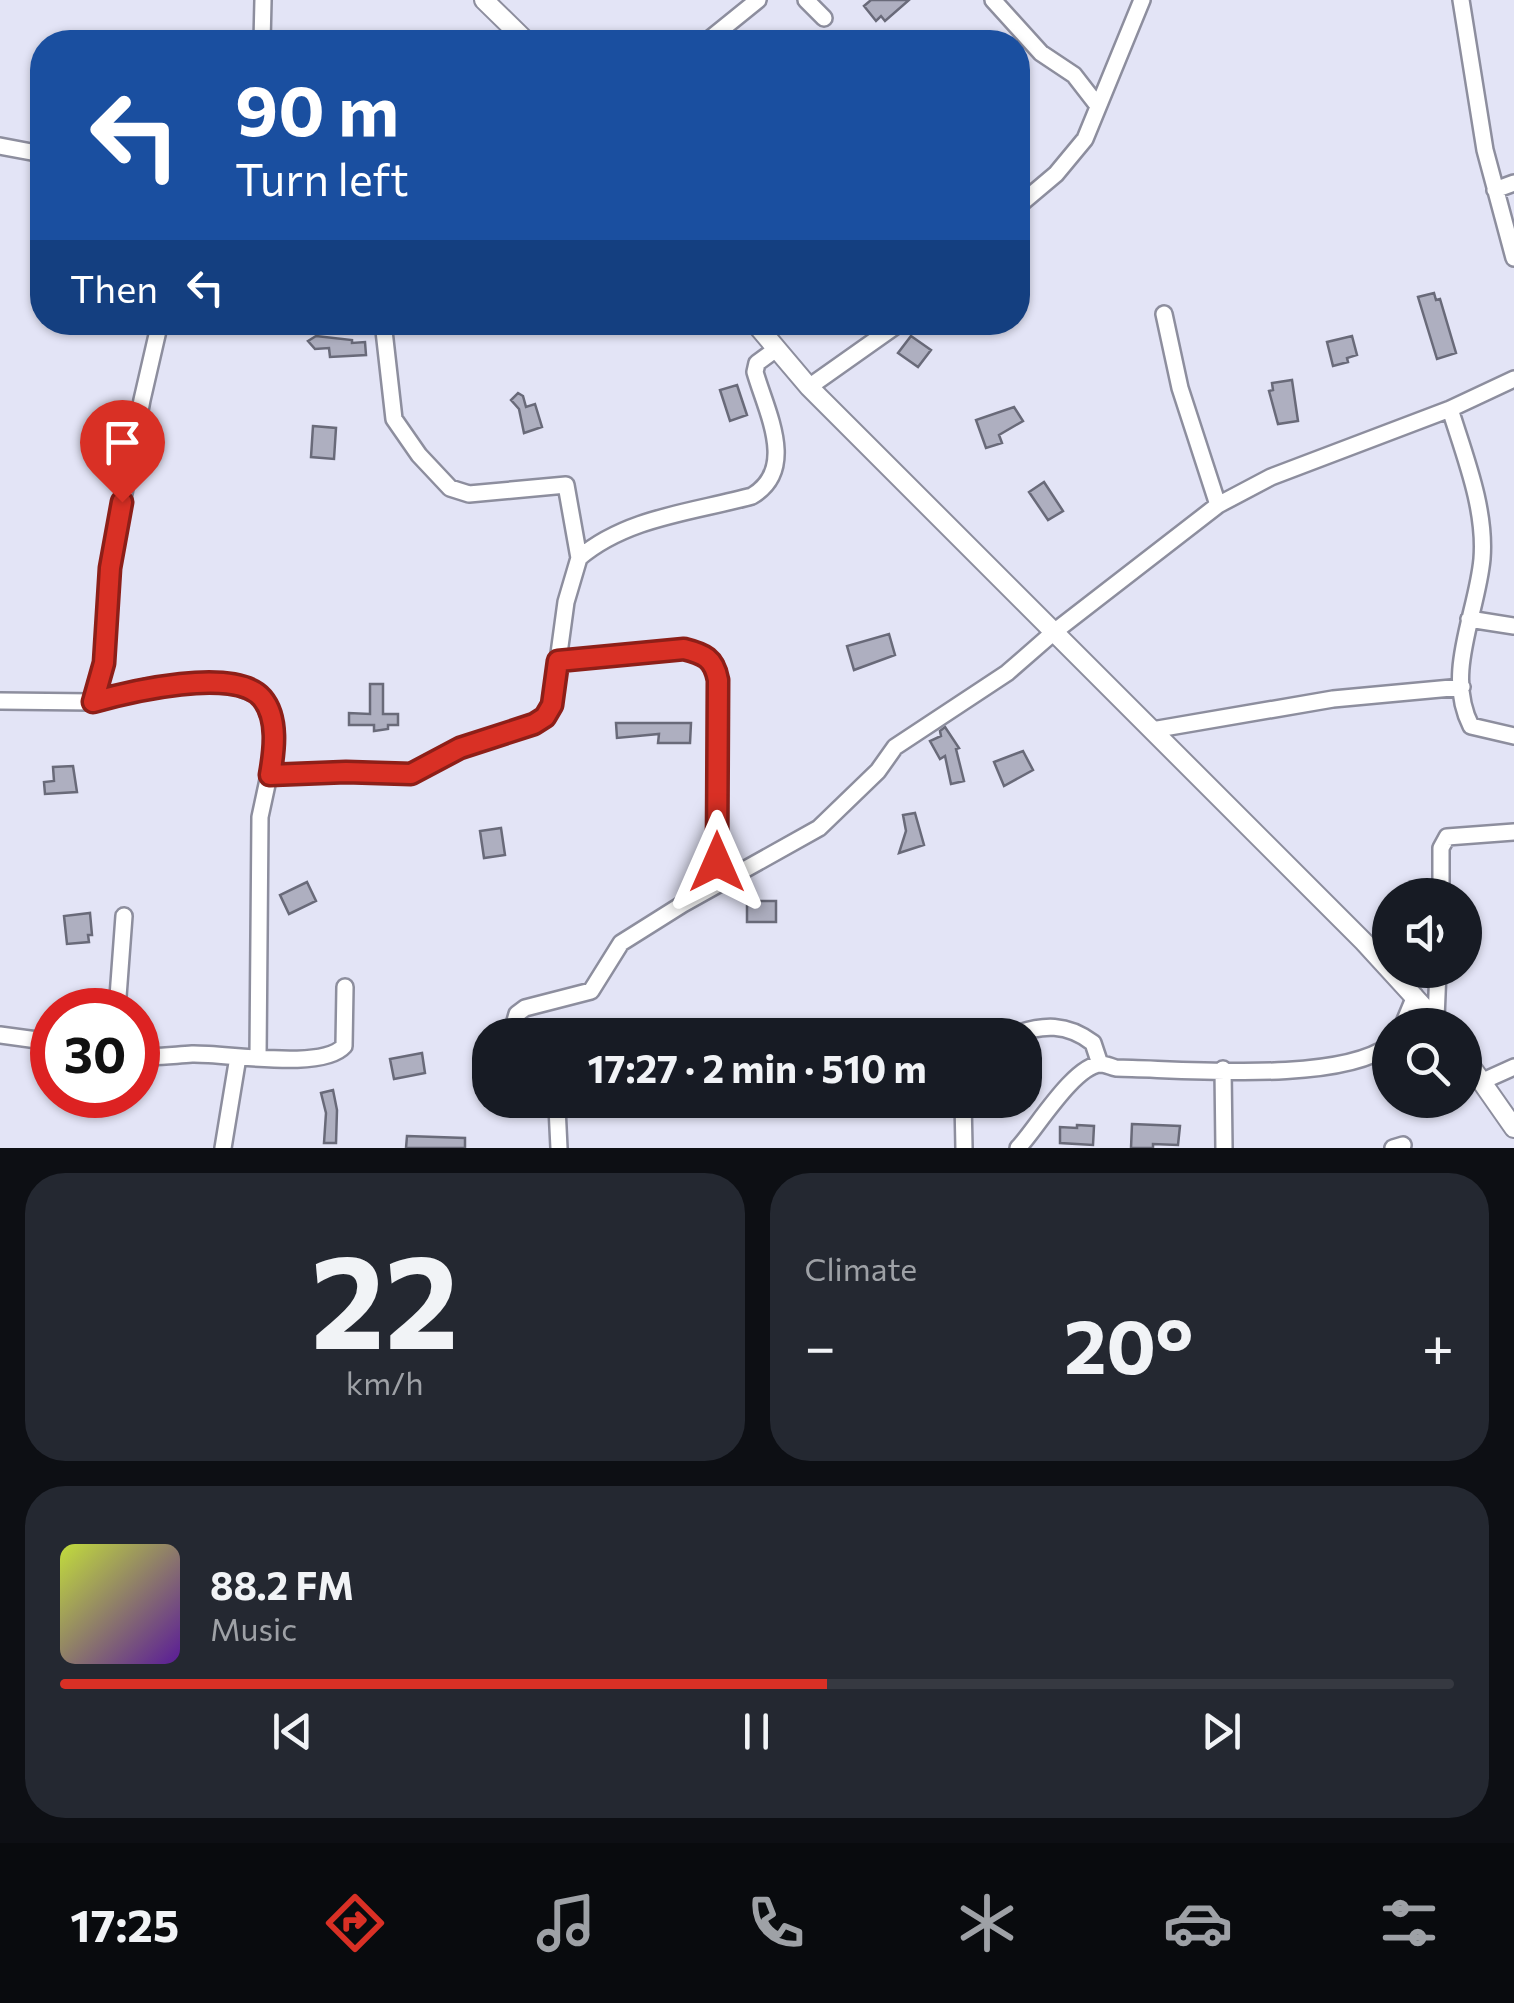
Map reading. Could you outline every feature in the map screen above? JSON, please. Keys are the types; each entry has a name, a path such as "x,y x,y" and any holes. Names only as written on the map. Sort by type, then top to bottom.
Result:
{"street":[{"path":"262,30 263,0"},
{"path":"484,0 515,30"},
{"path":"721,30 758,0"},
{"path":"806,0 824,18"},
{"path":"994,0 1021,30"},
{"path":"1030,196 1056,174 1086,139 1142,0"},
{"path":"1461,0 1494,190 1514,258"},
{"path":"1030,41 1074,75 1098,106"},
{"path":"0,146 30,152"},
{"path":"1494,190 1514,183"},
{"path":"1164,314 1180,388 1218,506"},
{"path":"93,702 104,663 110,568 157,335"},
{"path":"270,775 411,774 460,748 534,724 545,717 552,705 570,586 579,558 566,485 469,494 450,488 394,419 384,335"},
{"path":"764,335 809,387 1426,1008"},
{"path":"809,387 883,335"},
{"path":"579,558 610,537 649,521 752,496 765,489 776,466 776,448 754,372 775,350"},
{"path":"517,1018 534,1004 591,991 620,943 819,828 878,771 895,747 994,682 1218,506 1271,476 1450,409 1514,379"},
{"path":"1450,409 1472,480 1482,534 1482,560 1464,644 1462,687 1466,717 1471,726 1514,736"},
{"path":"1468,619 1514,626"},
{"path":"558,661 684,649 702,654 715,664 717,862 725,881"},
{"path":"0,701 93,702 166,685 233,684 262,697 272,725 274,752 260,817 258,1058"},
{"path":"1152,730 1333,699 1462,687"},
{"path":"1441,878 1442,848 1447,838 1514,832"},
{"path":"119,988 124,916"},
{"path":"160,1056 301,1058 335,1054 344,1046 346,987"},
{"path":"1410,1008 1415,996"},
{"path":"1042,1027 1062,1026 1093,1044 1100,1064"},
{"path":"0,1035 30,1039"},
{"path":"1018,1148 1068,1087 1100,1064 1116,1068 1276,1070 1331,1066 1372,1055"},
{"path":"223,1148 238,1057"},
{"path":"1514,1067 1482,1081 1514,1128"},
{"path":"1223,1069 1224,1148"},
{"path":"558,1118 559,1148"},
{"path":"963,1118 964,1148"}],"building":[{"path":"871,0 909,0 885,21 881,16 876,21 864,6"},
{"path":"1434,293 1436,300 1440,299 1456,353 1437,359 1418,297"},
{"path":"316,336 365,342 366,355 330,357 329,348 315,349 308,341"},
{"path":"911,336 931,350 918,367 898,353"},
{"path":"1352,336 1357,355 1333,366 1327,342"},
{"path":"1292,380 1298,421 1278,424 1269,391 1273,390 1272,383"},
{"path":"737,385 747,415 730,421 720,390"},
{"path":"518,393 526,407 535,404 542,427 524,433 519,409 511,400"},
{"path":"1014,407 1023,421 999,435 1002,443 986,448 976,420"},
{"path":"313,426 336,428 334,459 311,457"},
{"path":"1044,482 1063,511 1048,520 1029,492"},
{"path":"889,634 895,655 854,670 847,646"},
{"path":"370,684 383,684 383,714 398,714 398,725 374,731 374,725 349,725 349,713 370,714"},
{"path":"616,723 691,723 690,743 658,743 659,734 617,738"},
{"path":"945,727 959,748 956,749 964,781 951,784 945,756 940,759 930,741 941,736"},
{"path":"1023,751 1033,770 1004,786 994,762"},
{"path":"73,766 77,792 45,794 44,782 54,781 53,767"},
{"path":"915,813 924,845 899,853 906,831 903,815"},
{"path":"501,828 505,855 484,858 480,831"},
{"path":"307,882 316,901 289,914 280,895"},
{"path":"747,901 776,901 776,922 747,922"},
{"path":"90,913 89,942 67,944 64,916"},
{"path":"422,1053 425,1073 394,1079 390,1059"},
{"path":"333,1090 336,1143 324,1143 326,1113 321,1093"},
{"path":"1132,1124 1180,1126 1178,1145 1131,1148"},
{"path":"1094,1126 1093,1145 1060,1143 1060,1127"},
{"path":"407,1136 465,1138 465,1148 406,1148"}],"route":[{"path":"122,502 110,568 104,663 93,702 146,687 233,684 262,697 268,710 274,752 270,775 411,774 436,758 545,717 552,705 558,661 684,649 702,654 715,664 718,680 717,862"}]}
